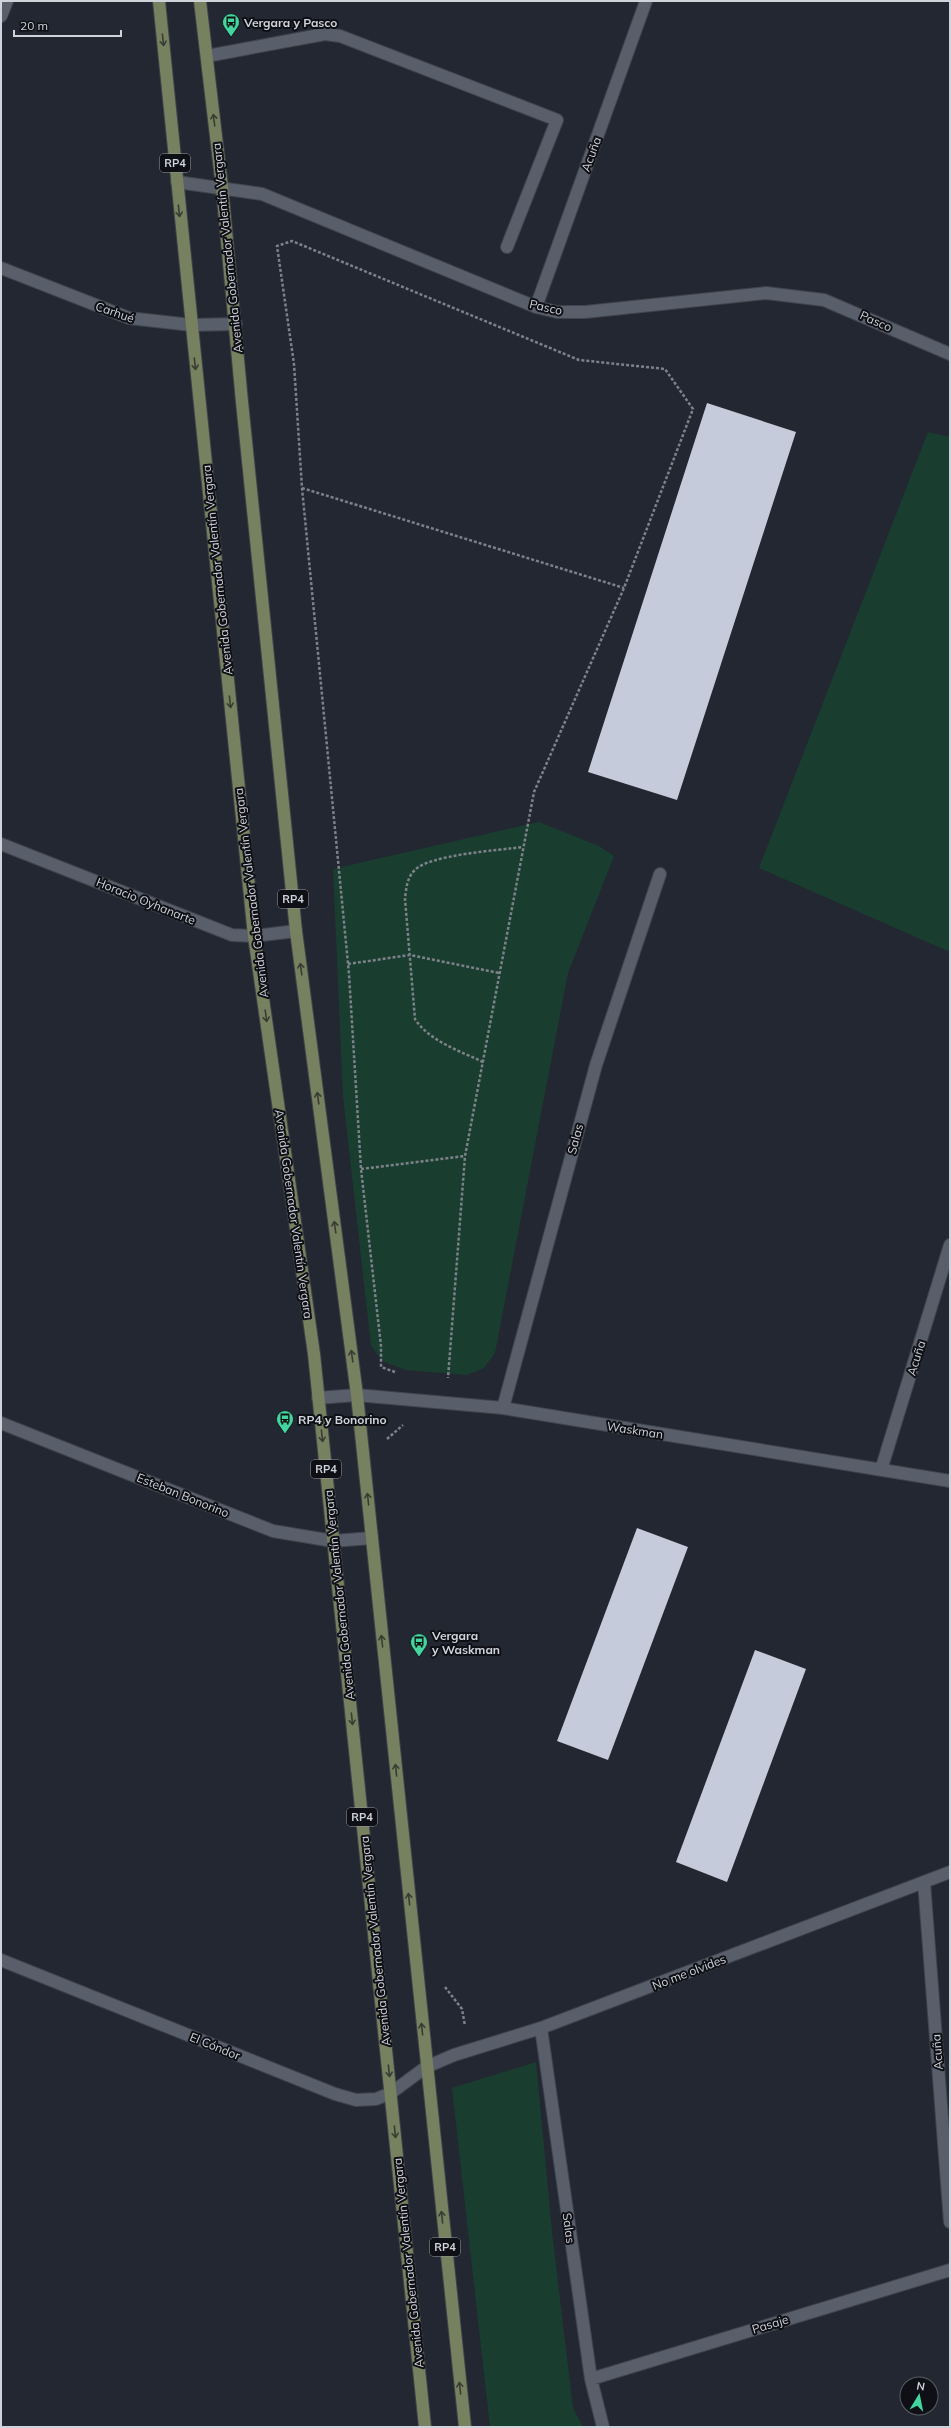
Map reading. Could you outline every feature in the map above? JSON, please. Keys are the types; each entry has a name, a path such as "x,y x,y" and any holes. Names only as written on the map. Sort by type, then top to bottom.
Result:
{"main road":[{"name":"Avenida Gobernador Valentín Vergara","path":"159,1 254,936 318,1398 425,2427"},
{"name":"Avenida Gobernador Valentín Vergara","path":"200,1 222,187 236,324 242,402 296,931 357,1395 464,2427"}],"street":[{"path":"1,16 7,1"},
{"name":"Acuña","path":"536,307 646,1"},
{"path":"207,56 326,34 333,35 557,120 507,247"},
{"name":"Pasco","path":"177,182 222,187 262,194 536,307 557,312 585,312 766,293 792,295 824,300 844,307 950,354"},
{"name":"Carhué","path":"1,268 129,318 191,325 236,324"},
{"name":"Horacio Oyhanarte","path":"1,844 232,935 254,936 296,931"},
{"name":"Salas","path":"503,1408 596,1065 660,874"},
{"name":"Acuña","path":"881,1470 950,1245"},
{"name":"Waskman","path":"318,1398 357,1395 503,1408 950,1481"},
{"name":"Esteban Bonorino","path":"1,1423 273,1531 333,1541 372,1538"},
{"name":"No me olvides","path":"426,2067 454,2055 541,2028 950,1872"},
{"name":"Acuña","path":"924,1882 950,2222"},
{"name":"El Cóndor","path":"1,1960 335,2094 356,2100 376,2099 391,2093 426,2067"},
{"name":"Salas","path":"541,2028 591,2378 604,2427"},
{"name":"Pasaje","path":"591,2378 950,2270"}],"path":[{"path":"381,1346 360,1169 348,964 302,488 294,364 277,246 292,241 579,360 665,369 693,409 624,588 534,792 465,1156 446,1403"},
{"path":"302,488 624,588"},
{"path":"483,1062 432,1036 421,1028 415,1019 405,899 408,882 415,870 429,861 523,847"},
{"path":"348,964 410,955 499,973"},
{"path":"360,1169 465,1156"}],"green space":[{"path":"928,432 950,437 950,952 759,868"},
{"path":"539,822 599,846 614,856 568,973 495,1353 484,1368 467,1375 406,1370 384,1362 371,1346 343,1096 333,869"},
{"path":"536,2062 552,2232 573,2408 583,2427 490,2427 452,2088"}],"building":[{"path":"707,403 796,432 677,800 588,772"},
{"path":"637,1528 688,1547 608,1760 557,1741"},
{"path":"755,1650 806,1669 727,1882 676,1862"}],"place":[{"name":"Vergara y Pasco","path":"231,37"},
{"name":"RP4 y Bonorino","path":"285,1434"},
{"name":"Vergara y Waskman","path":"419,1657"}]}
